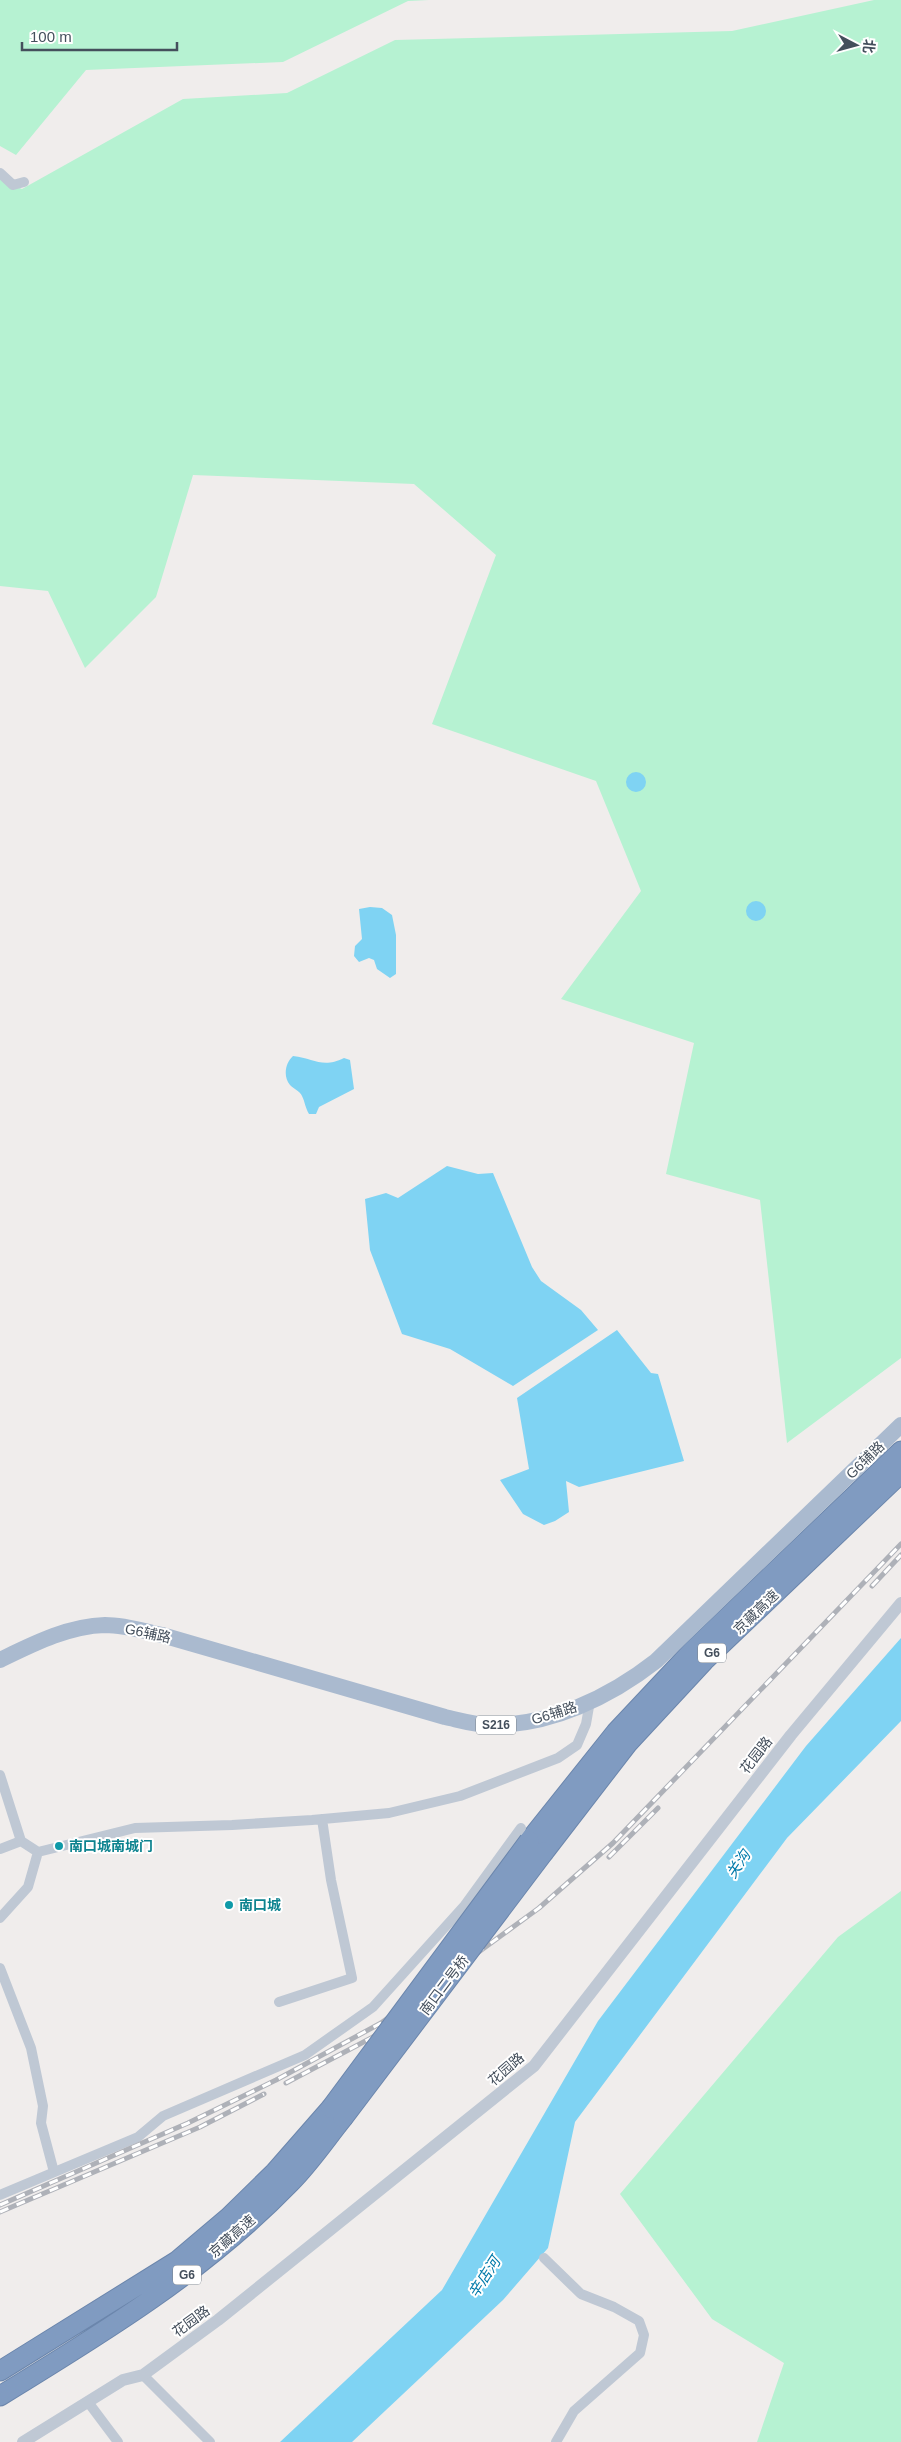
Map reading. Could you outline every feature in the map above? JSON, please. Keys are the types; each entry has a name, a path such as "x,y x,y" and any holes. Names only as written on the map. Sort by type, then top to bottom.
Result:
{"highway":[{"path":"532,1840 616,1732 693,1650 901,1451"},
{"name":"京藏高速","path":"532,1840 628,1743 704,1661 901,1473"},
{"name":"南口二号桥","path":"337,2113 532,1840"},
{"name":"京藏高速","path":"0,2371 177,2261 229,2217 337,2113"},
{"name":"京藏高速","path":"0,2396 81,2346 187,2275 242,2229 291,2182 337,2113"}],"main road":[{"name":"G6辅路","path":"0,1660 64,1632 107,1625 162,1634 444,1717 488,1725 532,1720 573,1709 590,1701 632,1680 656,1661 901,1425"}],"street":[{"path":"0,173 13,185 24,182"},
{"name":"花园路","path":"23,2442 123,2380 142,2375 218,2320 534,2066 790,1736 901,1603"},
{"path":"0,1775 21,1841 38,1852 135,1828 232,1826 389,1813 460,1796 558,1758 577,1745 586,1724 590,1701"},
{"path":"279,2002 352,1978 331,1880 322,1819"},
{"path":"0,2195 138,2137 163,2116 305,2055 373,2008 465,1905 532,1840"},
{"path":"0,1849 21,1841"},
{"path":"0,1918 28,1887 38,1852"},
{"path":"0,1968 31,2048 43,2106 41,2122 54,2172"},
{"path":"544,2258 580,2294 614,2307 639,2321 644,2336 640,2353 574,2411 556,2442"},
{"path":"142,2375 210,2442"},
{"path":"88,2402 118,2442"}],"green space":[{"path":"0,0 429,0 408,1 283,62 86,70 16,155 0,146"},
{"path":"874,0 901,0 901,1358 787,1443 760,1200 666,1174 694,1043 561,999 641,891 596,781 432,724 496,555 414,484 193,475 156,597 85,668 48,591 0,586 0,179 22,189 183,99 287,93 395,40 732,31"},
{"path":"901,1891 901,2442 757,2442 784,2363 712,2319 620,2194 838,1937"}],"water":[{"path":"636,772 643,775 646,782 643,789 636,792 629,789 626,782 629,775"},
{"path":"756,901 763,904 766,911 763,918 756,921 749,918 746,911 749,904"},
{"path":"370,907 382,908 392,915 396,935 396,974 390,978 377,969 374,960 369,958 359,962 354,956 355,946 362,939 359,909"},
{"path":"293,1056 324,1063 344,1058 350,1060 354,1089 319,1107 316,1114 309,1114 301,1094 290,1085 286,1078 287,1066"},
{"path":"447,1166 478,1174 493,1173 532,1267 541,1281 581,1310 598,1330 513,1386 450,1349 402,1334 370,1250 365,1199 386,1193 398,1198"},
{"path":"617,1330 651,1373 658,1374 684,1461 579,1487 566,1481 569,1512 555,1521 544,1525 523,1514 500,1480 529,1469 517,1398"},
{"path":"901,1638 901,1721 787,1838 575,2122 548,2248 503,2300 352,2442 280,2442 442,2290 598,2021 806,1746"}],"railway":[{"path":"0,2205 188,2123 276,2080 381,2023 539,1908 613,1843 901,1544"},
{"path":"872,1586 901,1555"},
{"path":"609,1857 658,1808"},
{"path":"286,2083 373,2037 389,2025"},
{"path":"0,2212 200,2127 264,2094"}],"place":[{"name":"南口城南城门","path":"59,1846"},
{"name":"南口城","path":"229,1905"}],"water label":[{"name":"关沟","path":"738,1864"},
{"name":"辛店河","path":"484,2277"}]}
